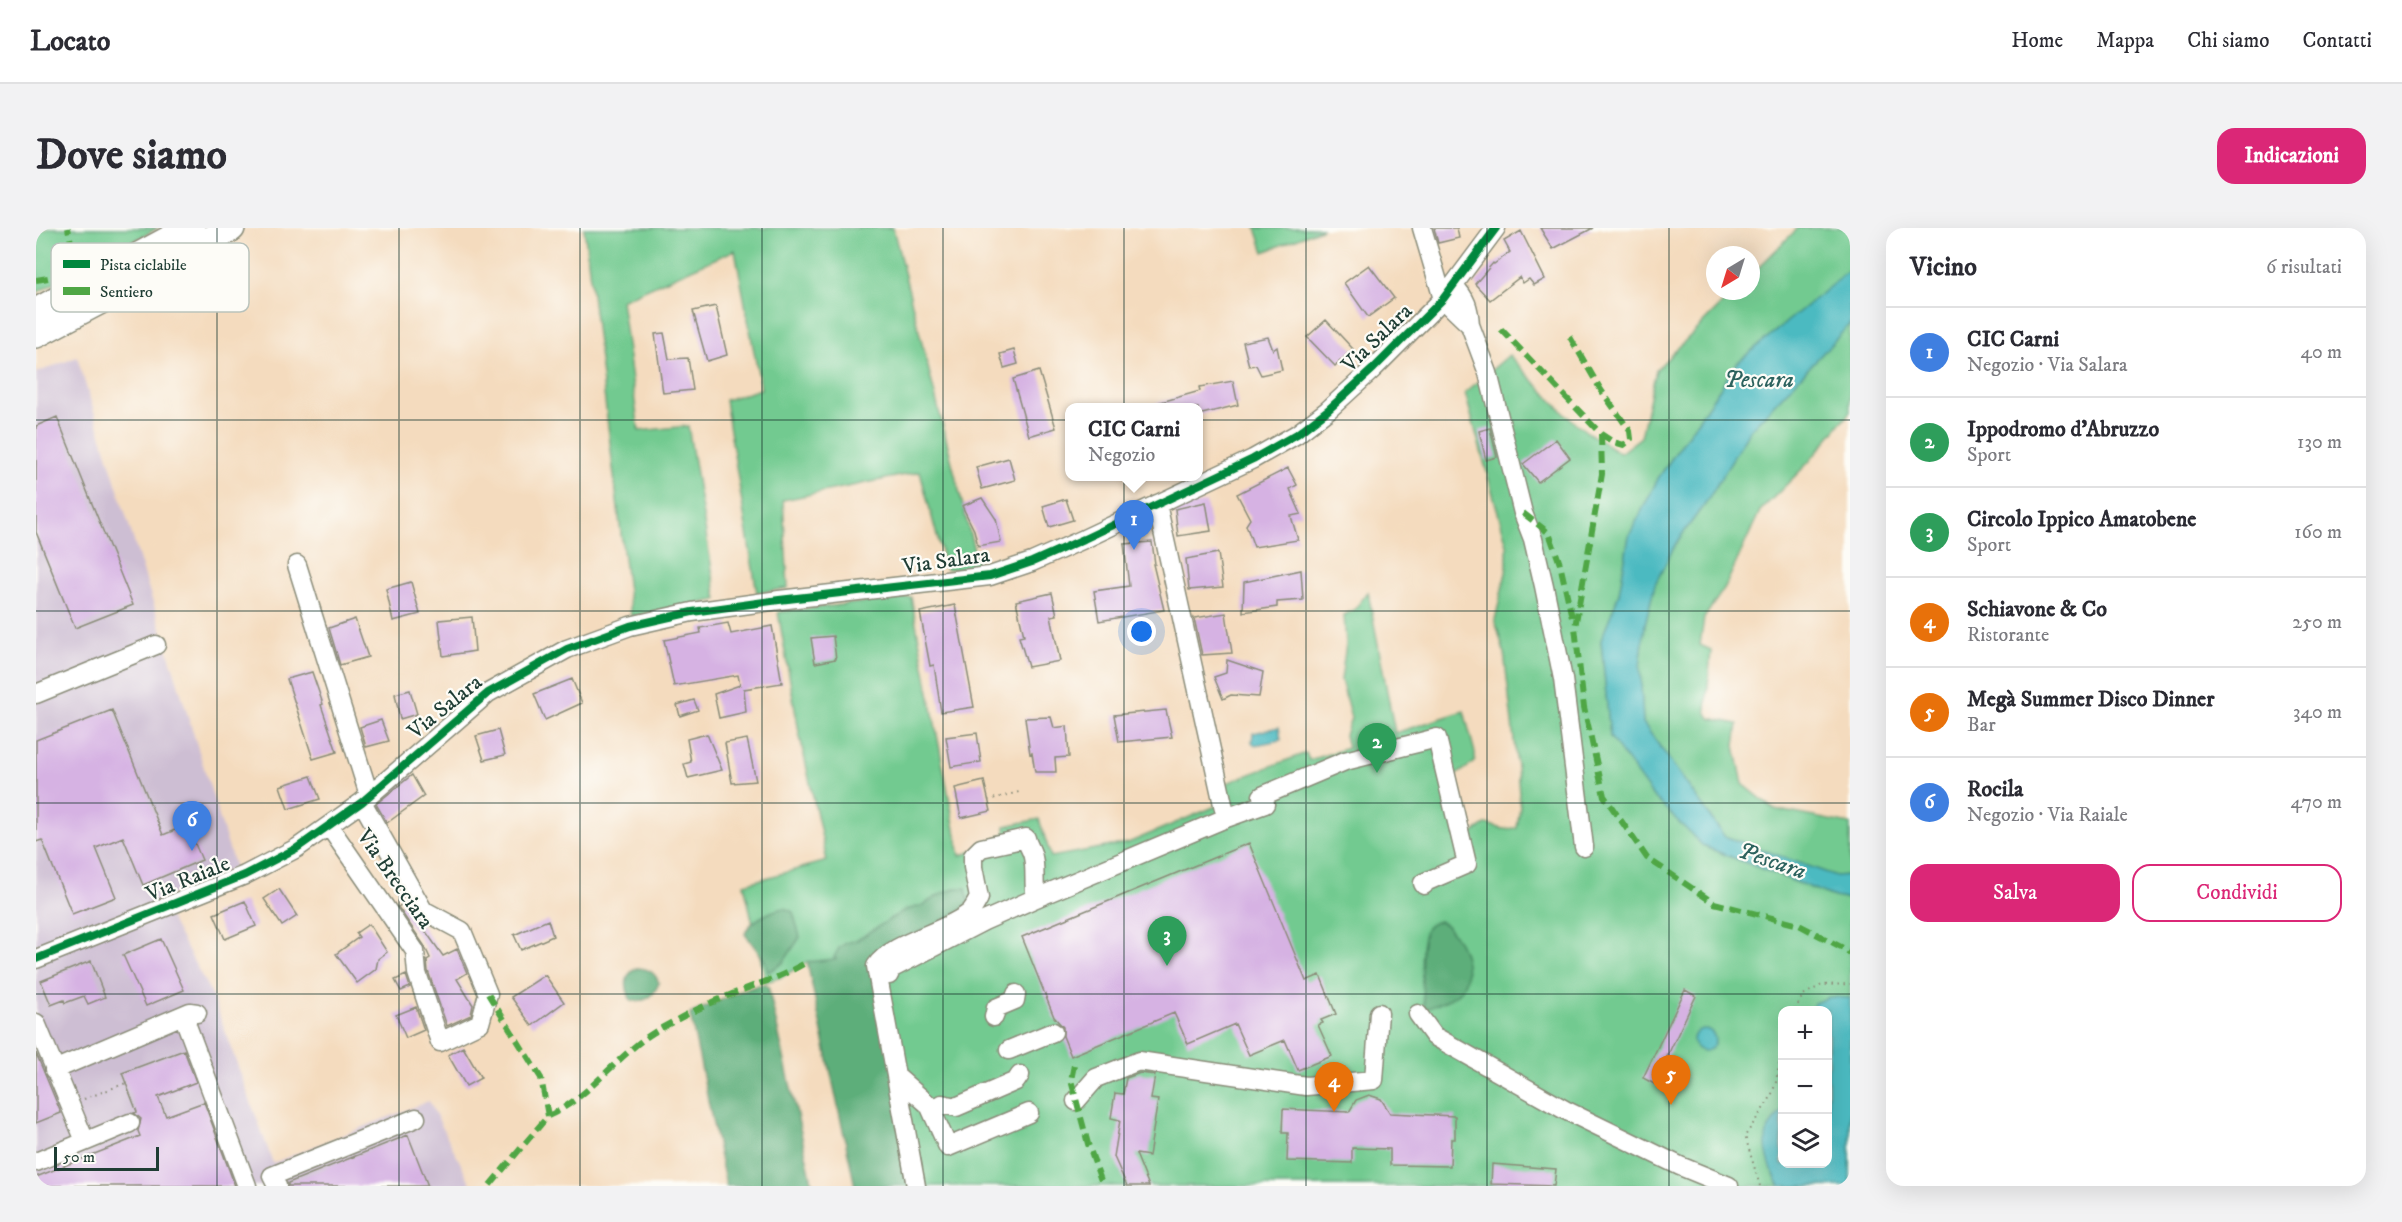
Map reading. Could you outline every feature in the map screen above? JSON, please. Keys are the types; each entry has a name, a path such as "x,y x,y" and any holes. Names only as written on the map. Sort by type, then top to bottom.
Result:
{"highway":[{"path":"163,243 191,228"},
{"path":"205,243 231,228"},
{"path":"36,312 51,304"},
{"path":"36,334 78,312"}],"street":[{"path":"1422,228 1449,292 1470,325 1488,373 1523,513 1533,538 1563,679 1584,847 1572,836 1548,661 1523,541 1523,513"},
{"name":"Via Salara","path":"345,814 488,693 567,649 602,635 660,619 714,608 990,576 1032,562 1253,459 1297,434 1328,410 1366,375 1449,292 1496,228"},
{"path":"1157,504 1226,818"},
{"path":"297,565 366,798"},
{"path":"36,694 156,645"},
{"path":"889,975 891,969 984,921 1034,889 1265,804 1262,796 1345,761 1437,738 1467,864 1423,883 1424,885"},
{"name":"Via Brecciara","path":"329,826 416,951 417,973 440,1042 480,1023 488,994 462,931 423,910 366,798"},
{"name":"Via Raiale","path":"36,959 245,875 297,848 345,814"},
{"path":"916,1186 876,966 883,955 941,929 970,912 979,898 973,856 981,848 1026,838 1033,853 1034,889"},
{"path":"994,1017 996,1008 1015,1000 1016,994"},
{"path":"1076,1101 1096,1078 1139,1061 1306,1086 1374,1080 1380,1012"},
{"path":"54,1070 190,1014 248,1186"},
{"path":"1418,1014 1434,1035 1555,1104 1680,1166 1729,1186"},
{"path":"36,1023 84,1141"},
{"path":"1009,1050 1053,1032"},
{"path":"942,1104 956,1107 1016,1081 1020,1076"},
{"path":"897,1077 929,1105 948,1147 1029,1113"},
{"path":"277,1186 272,1176 416,1118"},
{"path":"36,1162 130,1122"}],"path":[{"path":"988,800 1019,792"},
{"path":"1798,1006 1803,995 1822,985 1850,984"},
{"path":"1760,1186 1745,1136 1771,1097 1780,1060"},
{"path":"69,1106 126,1083"}],"shaded area":[{"path":"77,357 235,868 160,900 212,995 273,1163 429,1101 472,1186 36,1186 36,373"}],"green space":[{"path":"50,228 158,228 130,243 51,243 51,285 36,293 36,233"},
{"path":"584,228 893,228 978,566 946,570 920,472 783,500 788,588 757,593 725,400 761,389 735,250 621,300 639,431 688,426 717,600 631,616"},
{"path":"1256,228 1323,228 1264,252"},
{"path":"1798,228 1850,228 1850,270 1738,362 1659,477 1629,536 1619,594 1601,641 1610,737 1703,846 1834,897 1850,900 1850,1186 916,1186 807,962 782,977 766,982 764,974 744,884 827,861 799,732 778,612 911,597 960,856 981,848 1005,834 1005,826 1039,819 1051,857 1128,843 1228,801 1224,784 1306,753 1309,760 1348,748 1345,735 1351,718 1341,680 1346,644 1344,615 1354,610 1368,592 1395,733 1464,711 1475,753 1475,762 1452,778 1467,837 1487,824 1503,829 1517,828 1520,806 1517,767 1504,652 1495,620 1507,568 1507,545 1465,393 1509,355 1568,417 1620,453 1641,437 1656,370 1726,300 1760,300 1760,266"},
{"path":"1850,324 1850,412 1809,462 1760,511 1725,587 1704,618 1700,645 1711,650 1706,711 1710,718 1738,724 1735,746 1743,784 1774,809 1850,824 1850,875 1836,876 1724,836 1643,723 1640,667 1645,624 1655,584 1676,543 1709,498 1749,431"},
{"path":"957,888 966,888 969,903 953,915 890,944 873,956 916,1186 855,1186 807,962 836,959 834,957 839,948 846,943 857,940 903,911 923,905"},
{"path":"784,908 793,912 800,937 783,963 768,972 765,961 745,934 747,929 761,917"},
{"path":"1439,921 1447,926 1460,944 1464,954 1466,975 1464,985 1455,996 1425,1009 1422,945 1427,928"},
{"path":"638,968 651,972 659,983 649,998 631,1001 627,991 628,977"},
{"path":"762,984 768,986 813,1186 726,1186 690,1014 738,992"}],"water":[{"name":"Pescara","path":"1850,270 1850,324 1749,431 1709,498 1676,543 1655,584 1645,624 1640,667 1643,723 1724,836 1836,876 1850,875 1850,900 1835,897 1703,846 1652,795 1610,737 1601,640 1619,594 1629,536 1659,477 1738,362"},
{"path":"1279,727 1281,740 1255,745 1252,742 1253,733"},
{"path":"1829,997 1850,998 1850,1186 1780,1186 1767,1151 1766,1136 1769,1127 1778,1116 1778,1168 1832,1168 1832,1006 1813,1006 1814,1003"},
{"path":"1700,1029 1708,1029 1715,1036 1715,1044 1708,1051 1700,1051 1693,1044 1693,1036"}],"building":[{"path":"1434,228 1457,228 1459,238 1438,243"},
{"path":"1540,228 1593,228 1553,249"},
{"path":"1521,231 1545,279 1534,285 1529,279 1523,283 1520,277 1490,300 1475,284 1493,263 1510,252 1504,241"},
{"path":"1369,265 1394,298 1368,317 1344,283"},
{"path":"716,306 727,355 707,361 693,311"},
{"path":"1326,320 1353,349 1335,366 1307,337"},
{"path":"664,333 669,359 688,358 693,390 663,393 655,334"},
{"path":"1268,337 1273,350 1277,347 1282,370 1261,375 1256,365 1249,366 1243,342"},
{"path":"1014,350 1018,364 1004,368 1000,354"},
{"path":"1039,371 1056,428 1029,436 1013,379"},
{"path":"1233,381 1238,405 1203,414 1203,403 1158,403 1200,391 1199,387"},
{"path":"57,417 133,605 75,628 36,532 36,426"},
{"path":"1490,428 1497,457 1486,460 1479,431"},
{"path":"1556,439 1570,458 1538,482 1523,464"},
{"path":"1009,458 1015,480 982,489 976,467"},
{"path":"1288,468 1297,485 1290,489 1301,514 1291,516 1298,540 1254,547 1246,525 1250,519 1237,494"},
{"path":"982,498 996,519 1001,542 978,546 974,530 962,506"},
{"path":"1066,499 1073,520 1049,527 1043,506"},
{"path":"1206,502 1211,531 1178,536 1175,509"},
{"path":"1152,542 1155,564 1153,564 1164,610 1099,621 1094,591 1129,586 1124,544"},
{"path":"1218,553 1223,587 1189,590 1186,559"},
{"path":"1301,570 1303,600 1277,602 1277,607 1243,612 1244,582"},
{"path":"411,582 420,614 393,621 386,589"},
{"path":"1052,593 1057,615 1051,616 1060,661 1028,667 1019,637 1024,636 1016,601"},
{"path":"955,605 974,707 941,712 934,665 930,666 920,612"},
{"path":"1226,613 1232,653 1202,655 1194,618"},
{"path":"472,617 475,651 443,656 439,620"},
{"path":"355,619 368,657 340,665 329,628"},
{"path":"728,623 731,634 772,626 782,683 744,689 746,712 719,718 714,694 740,685 738,675 674,686 664,640 701,633 700,628"},
{"path":"833,636 836,659 815,663 811,638"},
{"path":"1227,660 1263,672 1259,697 1231,695 1223,699 1214,677 1226,673"},
{"path":"312,672 337,752 313,759 287,679"},
{"path":"572,679 582,703 545,720 534,694"},
{"path":"410,690 417,714 400,719 395,694"},
{"path":"694,700 698,710 680,716 677,705"},
{"path":"112,710 163,835 187,825 202,860 143,885 123,837 96,848 116,897 72,914 42,840 36,842 36,740"},
{"path":"1166,710 1172,737 1119,742 1114,715"},
{"path":"1051,717 1054,728 1067,726 1069,757 1055,758 1056,772 1035,772 1025,718"},
{"path":"381,720 389,741 366,747 360,727"},
{"path":"498,730 505,755 484,760 476,736"},
{"path":"977,733 981,762 951,767 946,737"},
{"path":"707,734 722,770 688,778 684,764 691,762 687,739"},
{"path":"747,739 756,781 732,783 725,743"},
{"path":"412,775 424,796 387,823 376,804"},
{"path":"311,776 320,799 288,809 280,786"},
{"path":"984,781 991,811 961,818 955,788"},
{"path":"1249,843 1306,981 1320,975 1336,1014 1321,1020 1323,1023 1318,1025 1332,1056 1298,1070 1285,1040 1249,1055 1235,1024 1188,1044 1174,1013 1071,1056 1063,1036 1063,1027 1054,1017 1022,937"},
{"path":"279,889 297,916 282,926 264,899"},
{"path":"245,901 256,926 225,939 214,914"},
{"path":"405,902 443,956 457,949 467,973 457,979 473,1005 471,1015 447,1026 428,971 427,960 430,958 424,945 398,907"},
{"path":"548,920 553,936 521,950 514,935"},
{"path":"369,924 387,952 378,959 376,969 357,983 336,954 359,937 356,933"},
{"path":"161,939 184,990 146,1006 123,955"},
{"path":"91,961 105,997 88,1004 84,996 51,1005 41,981"},
{"path":"406,975 410,987 401,991 395,980"},
{"path":"545,975 564,1002 532,1026 511,997"},
{"path":"1685,990 1696,996 1654,1084 1643,1078"},
{"path":"416,1007 424,1030 406,1038 396,1015"},
{"path":"463,1047 481,1078 466,1086 448,1055"},
{"path":"184,1050 196,1082 158,1097 166,1116 204,1102 235,1186 36,1186 36,1177 140,1136 138,1131 141,1119 134,1113 137,1112 122,1073"},
{"path":"36,1053 61,1113 36,1123"},
{"path":"1140,1073 1155,1075 1151,1099 1158,1100 1149,1156 1136,1154 1149,1186 1127,1186 1114,1157 1120,1120 1111,1118 1115,1093 1123,1094 1126,1078"},
{"path":"1369,1095 1381,1099 1390,1113 1455,1116 1455,1139 1451,1139 1450,1166 1390,1165 1390,1149 1352,1148 1352,1163 1287,1161 1288,1133 1282,1133 1283,1109 1349,1112 1356,1100"},
{"path":"408,1135 428,1186 288,1186 288,1183"},
{"path":"1492,1164 1556,1169 1554,1186 1491,1184"}],"marked path":[{"path":"68,228 71,243"},
{"path":"36,280 51,277"},
{"path":"1501,329 1601,434 1613,442 1624,445 1631,439 1630,431 1601,390 1567,332"},
{"path":"1601,434 1602,474 1575,627 1584,707 1604,796 1647,858 1714,903 1799,925 1850,953"},
{"path":"1523,513 1549,533 1560,564 1573,622"},
{"path":"548,1116 576,1099 653,1033 707,1005 782,975 807,962"},
{"path":"488,994 541,1078 548,1116 489,1186"},
{"path":"1074,1065 1071,1080 1088,1144 1103,1186"}],"cycle path":[{"path":"36,959 245,875 297,848 362,802 488,693 567,649 630,626 692,612 990,576 1032,562 1084,539 1253,459 1297,434 1328,410 1374,368 1443,299 1496,228"}],"place":[{"name":"CIC Carni","path":"1134,550"},
{"name":"Ippodromo d'Abruzzo","path":"1377,773"},
{"name":"Rocila","path":"192,851"},
{"name":"Circolo Ippico Amatobene","path":"1167,966"},
{"name":"Megà Summer Disco Dinner","path":"1671,1105"},
{"name":"Schiavone & Co","path":"1334,1112"}]}
